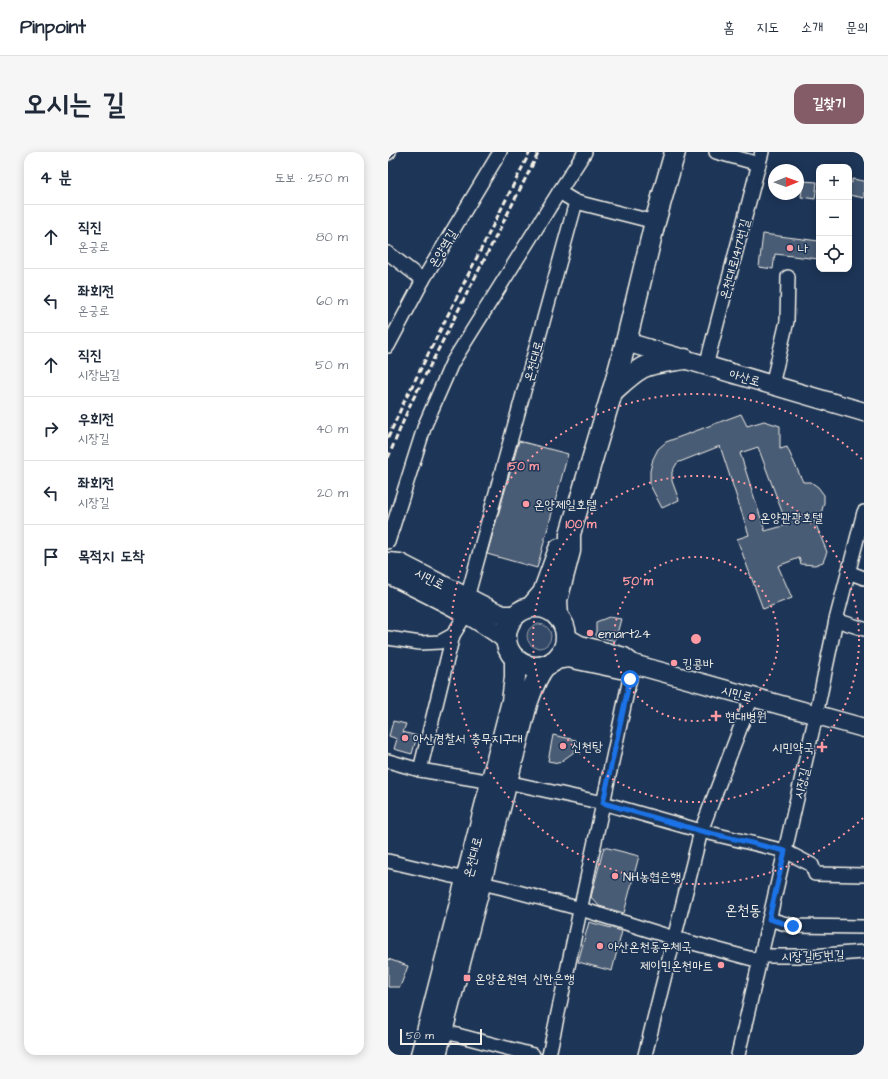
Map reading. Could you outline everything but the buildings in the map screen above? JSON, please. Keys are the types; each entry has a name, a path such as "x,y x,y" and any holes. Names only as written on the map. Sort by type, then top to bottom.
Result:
{"main road":[{"path":"558,617 557,600 570,551 570,534 626,342 655,222 675,152"},
{"name":"아산로","path":"626,342 864,412"},
{"path":"612,392 642,368 685,359"},
{"path":"523,611 536,606 545,608 554,612 565,628 565,646 560,655 550,663 535,667 526,666 518,661 511,654 507,646 507,627 512,618 523,611 543,593 560,544 570,534"},
{"name":"시민로","path":"388,562 400,563 467,606 491,629 506,640"},
{"name":"시민로","path":"388,569 394,577 467,606 503,615 523,611"},
{"name":"시민로","path":"566,637 580,645 624,657 633,664 864,728"},
{"name":"온천대로","path":"436,1055 474,881 499,782 512,701 515,677 515,658"},
{"name":"시민로","path":"550,663 568,658 620,669 633,664"},
{"name":"온천대로","path":"499,782 535,682 540,671 550,663"},
{"name":"온천대로","path":"421,1055 474,881"}],"street":[{"name":"온양역길","path":"388,346 423,280 500,152"},
{"path":"388,542 425,425 452,363 585,152"},
{"path":"716,152 760,158"},
{"name":"온천대로1417번길","path":"706,366 760,158"},
{"path":"559,192 576,202 655,222"},
{"name":"온천대로","path":"467,606 576,202"},
{"path":"388,253 423,280"},
{"path":"772,385 787,321 788,277"},
{"name":"시장길","path":"738,1055 816,715 836,620 863,520"},
{"path":"848,572 864,578"},
{"path":"420,770 453,634 467,606"},
{"path":"836,620 864,629"},
{"path":"388,638 420,643 440,642 453,634"},
{"path":"549,1055 633,664"},
{"path":"645,1055 701,831 752,697"},
{"path":"388,761 420,770 499,782 603,803 701,831 785,851 812,865 815,874 864,875"},
{"path":"388,861 474,881"},
{"name":"온천대로","path":"474,881 581,909 674,938"},
{"path":"769,919 793,926 864,927"},
{"name":"시장길15번길","path":"674,938 761,959 864,952"},
{"path":"442,1031 533,1055"}],"shaded area":[{"path":"539,624 548,627 551,636 548,645 539,648 530,645 527,636 530,627"}],"railway":[{"path":"388,438 403,404 530,152"},
{"path":"388,458 410,405 539,152"}],"place":[{"name":"나","path":"790,248"},
{"name":"온양제일호텔","path":"526,504"},
{"name":"온양관광호텔","path":"752,517"},
{"name":"emart24","path":"590,633"},
{"name":"킹콩바","path":"674,663"},
{"name":"현대병원","path":"716,716"},
{"name":"아산경찰서 충무지구대","path":"405,738"},
{"name":"신천탕","path":"563,746"},
{"name":"시민약국","path":"822,747"},
{"name":"NH농협은행","path":"615,876"},
{"name":"아산온천동우체국","path":"600,946"},
{"name":"제이민온천마트","path":"721,965"},
{"name":"온양온천역 신한은행","path":"467,978"}],"district":[{"name":"온천동","path":"743,910"}],"route":[{"path":"630,679 603,803 701,831 785,851 769,919 793,926"}]}
